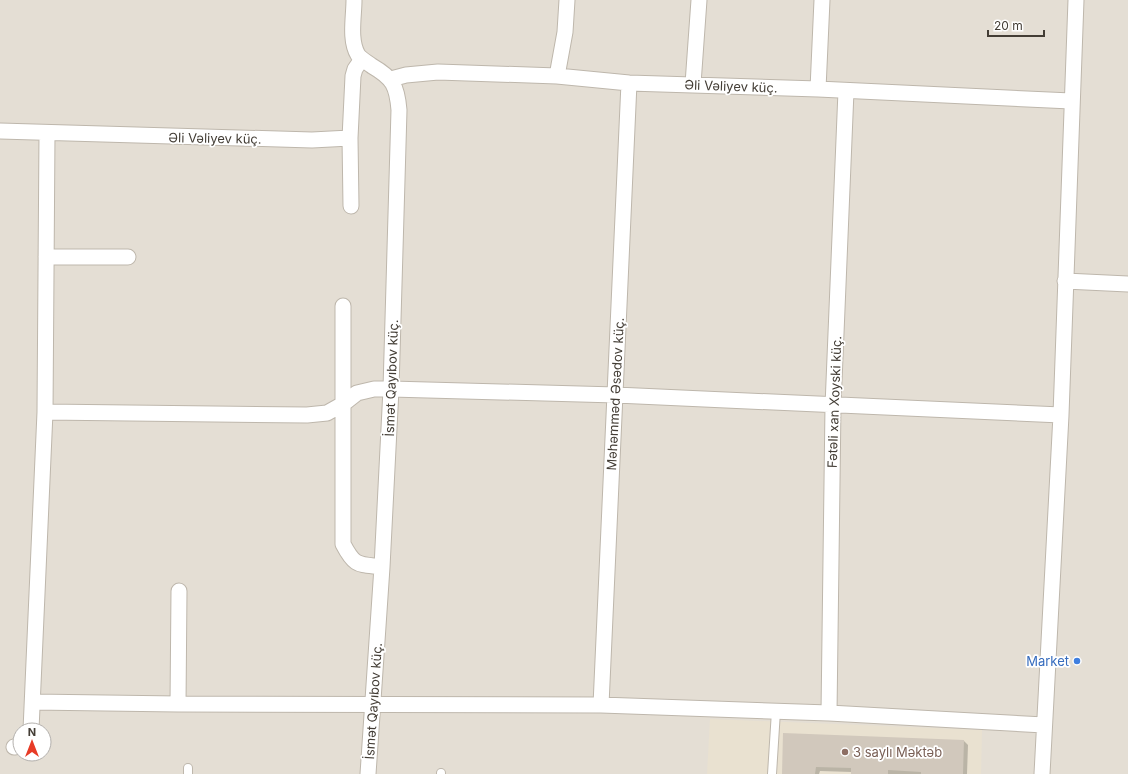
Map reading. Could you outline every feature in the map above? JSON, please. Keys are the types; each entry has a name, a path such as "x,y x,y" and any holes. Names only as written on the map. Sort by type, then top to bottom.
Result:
{"street":[{"path":"354,0 354,43 362,59 391,79"},
{"path":"557,76 565,32 567,0"},
{"path":"693,84 699,0"},
{"path":"818,89 822,0"},
{"path":"1042,774 1061,415 1071,101 1076,0"},
{"path":"351,206 350,138 353,76 355,69 362,59"},
{"name":"Əli Vəliyev küç.","path":"391,79 406,75 438,72 557,76 629,83 818,89 1071,101"},
{"name":"İsmət Qayıbov küç.","path":"368,774 382,567 391,389 399,110 397,93 391,79"},
{"name":"Məhəmməd Əsədov küç.","path":"601,705 629,83"},
{"name":"Fətəli xan Xoyski küç.","path":"829,713 833,406 846,91"},
{"name":"Əli Vəliyev küç.","path":"0,131 47,134 304,140 350,138"},
{"path":"32,722 45,412 47,134"},
{"path":"46,257 128,257"},
{"path":"1065,281 1128,284"},
{"path":"343,306 343,544 351,558 358,564 382,567"},
{"path":"45,412 307,415 327,413 343,404 357,393 374,389 391,389 616,395 833,406 1061,415"},
{"path":"178,704 179,591"},
{"path":"33,702 178,704 601,705 829,713 1044,725"}],"lane":[{"path":"772,774 776,711"}],"shaded area":[{"path":"0,0 1128,0 1128,774 0,774"},
{"name":"3 saylı Məktəb","path":"710,719 982,730 981,774 707,774"}],"building":[{"path":"783,733 964,740 963,774 921,774 921,772 888,770 888,774 851,774 851,768 816,767 815,774 782,774"}],"place":[{"name":"Market","path":"1077,661"},
{"name":"3 saylı Məktəb","path":"845,752"}]}
